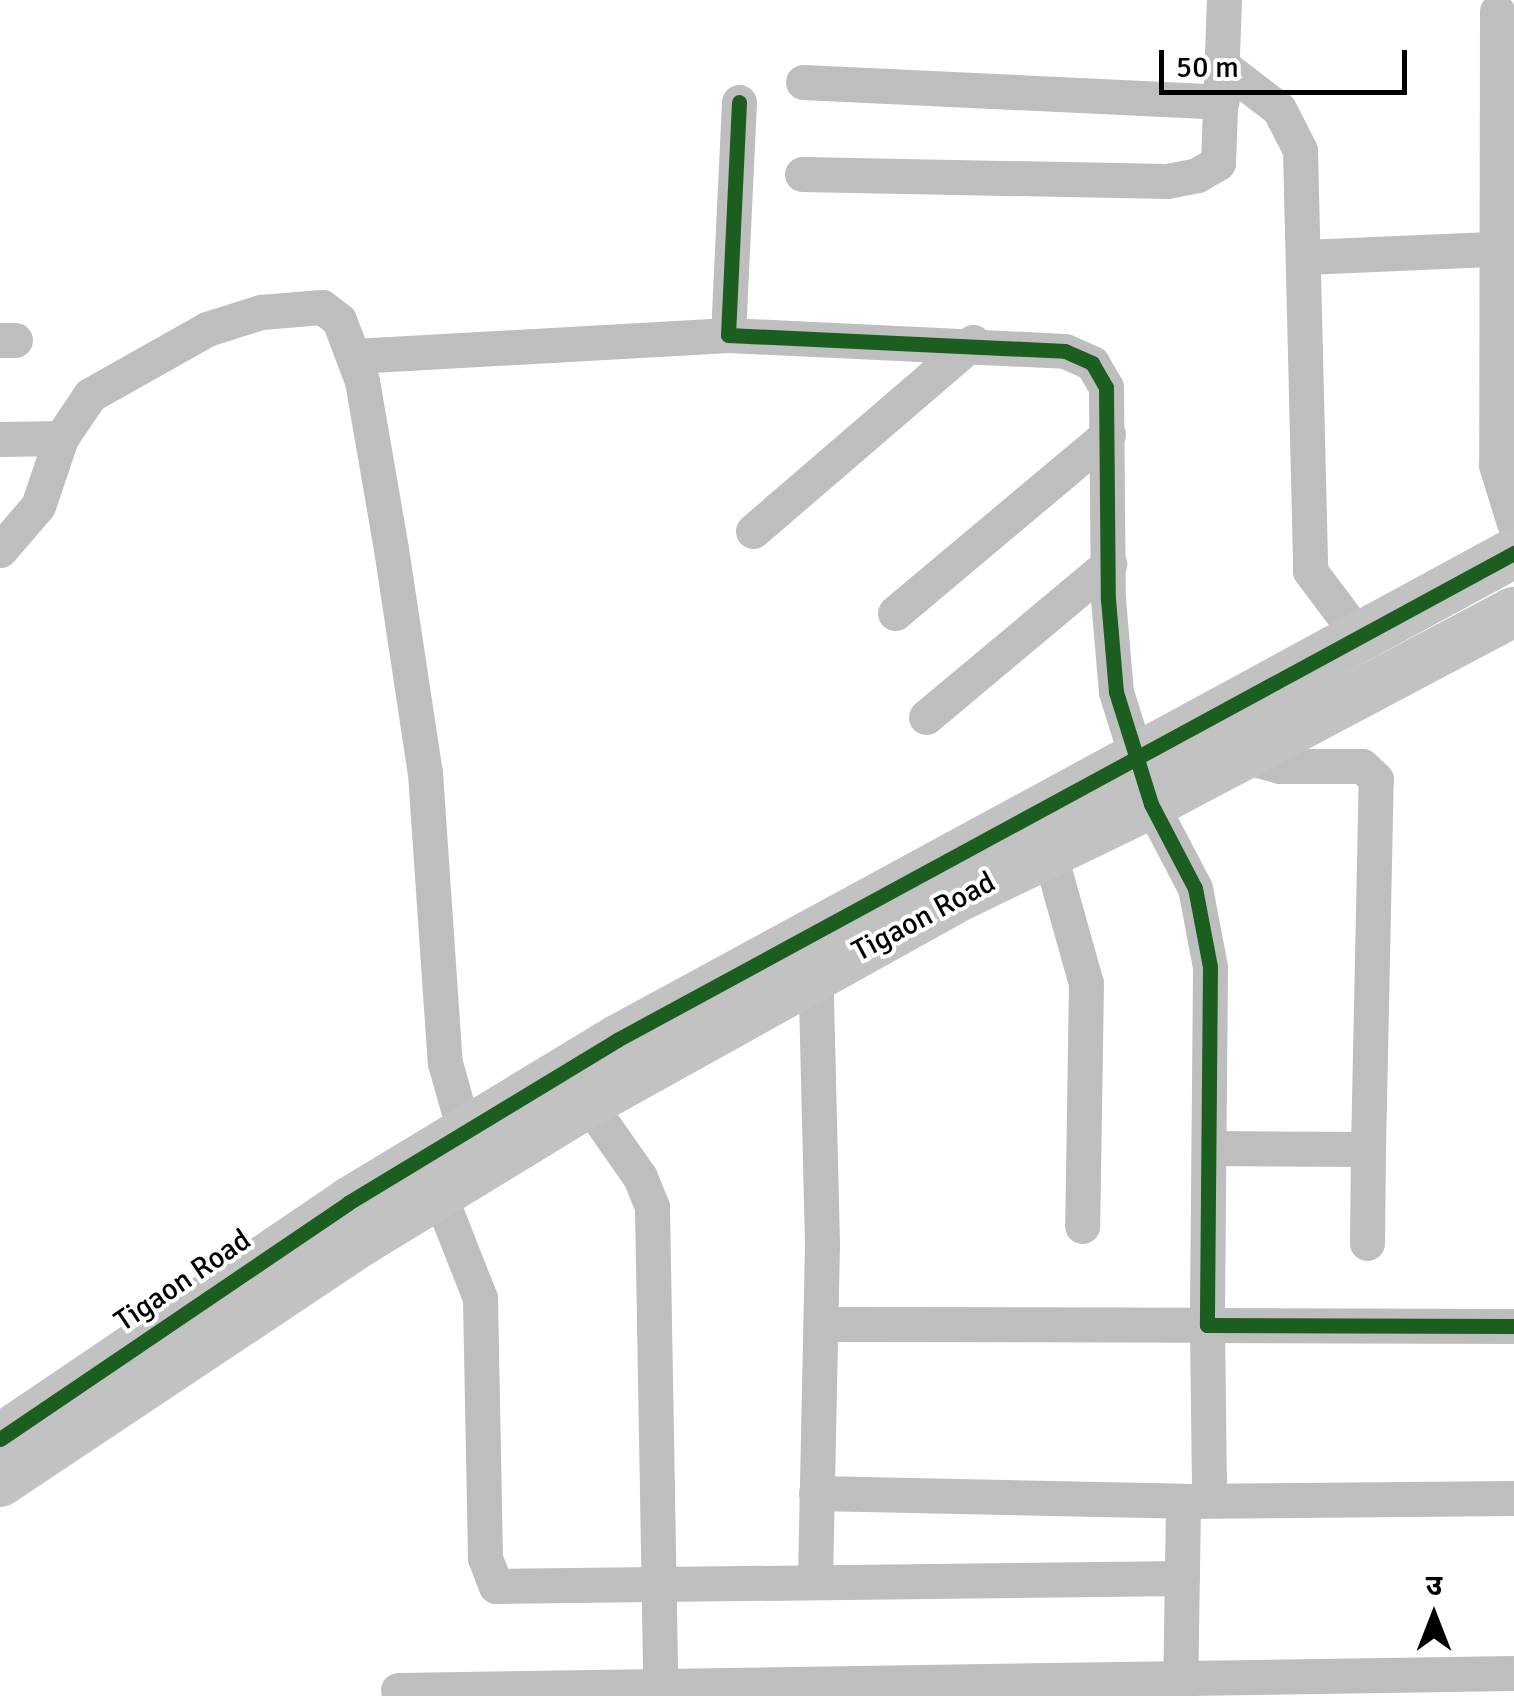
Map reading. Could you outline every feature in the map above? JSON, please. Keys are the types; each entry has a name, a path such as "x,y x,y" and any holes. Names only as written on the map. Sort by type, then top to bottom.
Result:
{"street":[{"path":"802,174 1167,181 1218,163 1224,0"},
{"path":"1497,12 1505,249 1496,465 1514,523"},
{"path":"803,82 1223,84 1265,94 1293,131 1306,257 1310,571 1358,635"},
{"path":"728,335 740,102"},
{"path":"1306,257 1505,249"},
{"path":"0,550 38,506 75,411 115,378 207,329 261,312 322,307 339,320 354,356 416,711 445,1063 445,1168 480,1298 490,1583 1182,1578"},
{"path":"354,356 728,335 974,342 1082,356 1106,387 1111,656 1143,783 1195,888 1204,922 1213,1013 1207,1325 1196,1500 1182,1578 1180,1687"},
{"path":"752,531 974,342"},
{"path":"895,614 1108,434"},
{"path":"0,439 62,438"},
{"path":"1143,783 1358,635 1514,552"},
{"path":"926,717 1109,564"},
{"name":"Tigaon Road","path":"0,1439 445,1168 588,1104 814,955 1143,783 1242,756 1514,612"},
{"path":"1242,756 1280,766 1362,766 1376,780 1367,1243"},
{"path":"1044,833 1086,983 1082,1226"},
{"path":"445,1168 617,1040 814,955 821,1324 815,1580"},
{"path":"588,1104 640,1176 652,1207 660,1686"},
{"path":"1211,1148 1368,1149"},
{"name":"Tigaon Road","path":"0,1482 445,1168"},
{"path":"821,1324 1514,1326"},
{"path":"816,1493 1196,1500 1514,1498"},
{"path":"398,1690 1180,1687 1514,1674"}],"cycle path":[{"path":"739,102 728,335 1065,351 1092,363 1106,387 1108,599 1116,692 1151,804 1195,888 1210,967 1207,1325 1514,1326"},
{"path":"0,1439 348,1203 617,1040 1514,553"}]}
